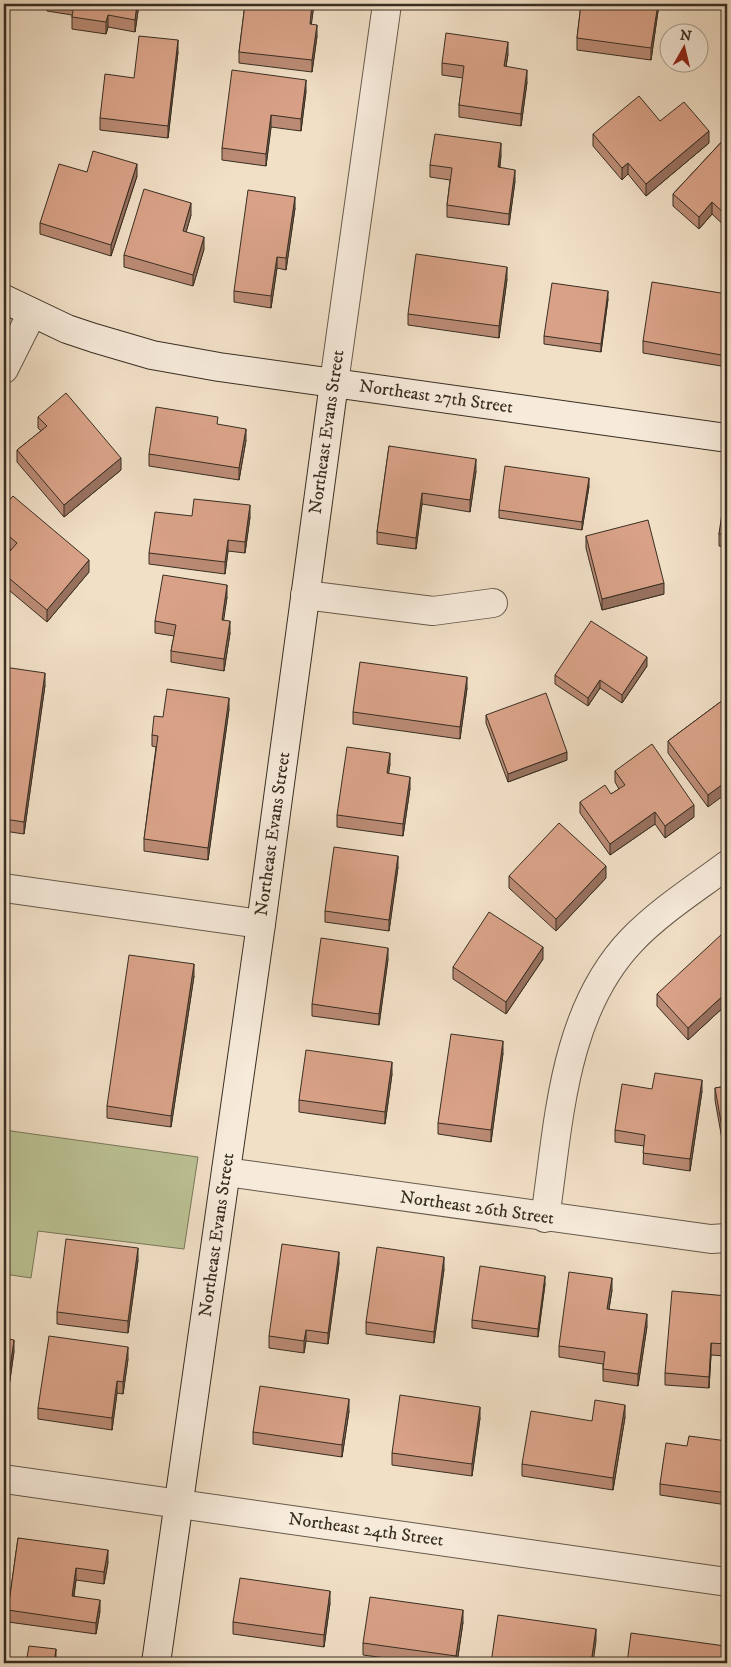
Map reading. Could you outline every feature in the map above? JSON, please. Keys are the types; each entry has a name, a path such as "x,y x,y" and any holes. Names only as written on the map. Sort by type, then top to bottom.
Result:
{"street":[{"name":"Northeast Evans Street","path":"156,1663 261,924 387,4"},
{"name":"Northeast 27th Street","path":"4,299 67,329 152,355 334,383 727,438"},
{"path":"4,369 32,313"},
{"path":"306,596 433,612 493,603"},
{"path":"545,1218 564,1089 576,1035 601,982 631,941 672,906 727,865"},
{"path":"4,888 261,924"},
{"name":"Northeast 26th Street","path":"226,1172 545,1218 711,1239 727,1238"},
{"name":"Northeast 24th Street","path":"4,1479 727,1582"}],"green space":[{"path":"4,1130 198,1157 184,1249 38,1231 31,1278 4,1274"}],"building":[{"path":"74,4 137,4 135,20 108,15 106,22 72,17"},
{"path":"245,4 312,4 310,24 317,25 312,60 239,52"},
{"path":"581,4 658,4 651,48 577,38"},
{"path":"446,33 508,42 504,66 527,70 521,114 459,105 464,66 442,63"},
{"path":"139,36 178,40 168,126 100,118 105,74 134,78"},
{"path":"232,70 306,80 301,119 271,115 266,154 222,148"},
{"path":"639,96 660,121 684,102 709,131 646,184 628,163 622,168 593,134"},
{"path":"435,134 501,143 498,167 515,170 509,214 447,205 452,168 430,165"},
{"path":"727,136 727,216 712,202 699,217 673,194"},
{"path":"93,151 137,164 111,245 40,223 59,164 87,172"},
{"path":"144,189 191,203 183,231 204,237 193,275 124,255"},
{"path":"248,190 295,197 286,258 277,257 271,296 234,291"},
{"path":"416,254 507,267 499,326 408,314"},
{"path":"652,282 727,294 727,356 643,341"},
{"path":"552,283 608,291 601,344 544,336"},
{"path":"66,393 121,458 64,505 17,450 47,426 38,417"},
{"path":"156,407 218,417 217,424 246,429 239,468 149,454"},
{"path":"389,446 476,459 470,500 422,493 416,538 377,532"},
{"path":"505,466 589,478 582,522 499,510"},
{"path":"725,492 727,492 727,535 719,534"},
{"path":"13,496 89,560 47,610 4,574 4,558 17,543 4,532 4,506"},
{"path":"194,499 250,505 245,542 228,540 225,562 149,553 155,512 192,516"},
{"path":"648,520 664,583 602,599 586,536"},
{"path":"163,575 227,585 222,620 230,621 224,659 171,651 176,625 155,621"},
{"path":"591,621 647,657 622,695 600,680 588,698 555,675"},
{"path":"360,662 467,677 460,727 353,712"},
{"path":"4,667 45,673 24,822 4,819"},
{"path":"167,689 229,698 208,848 144,839 158,736 152,735 154,716 163,717"},
{"path":"546,693 567,752 508,774 486,715"},
{"path":"727,697 727,747 723,750 727,755 727,781 708,795 668,741"},
{"path":"652,744 694,805 665,826 655,812 610,844 580,802 605,785 611,794 625,785 615,771"},
{"path":"347,747 390,753 387,773 410,777 403,824 337,815"},
{"path":"559,823 606,866 556,919 509,876"},
{"path":"334,847 398,856 389,920 325,911"},
{"path":"489,912 543,947 506,1002 453,967"},
{"path":"722,934 727,939 727,992 688,1028 657,994"},
{"path":"4,938 8,939 4,969"},
{"path":"321,938 388,948 379,1014 312,1004"},
{"path":"129,955 194,964 171,1116 107,1106"},
{"path":"451,1034 503,1041 491,1130 438,1123"},
{"path":"306,1050 392,1062 385,1112 299,1100"},
{"path":"655,1073 702,1080 690,1159 643,1153 645,1135 615,1130 622,1084 652,1089"},
{"path":"727,1086 727,1156 715,1088"},
{"path":"66,1239 138,1248 128,1321 57,1312"},
{"path":"282,1244 339,1252 328,1333 306,1330 304,1341 269,1336"},
{"path":"377,1247 444,1257 434,1332 366,1322"},
{"path":"480,1266 545,1276 538,1329 472,1320"},
{"path":"569,1272 612,1278 607,1309 647,1314 638,1374 603,1369 605,1352 559,1346"},
{"path":"672,1291 727,1296 725,1344 711,1343 709,1377 665,1373"},
{"path":"49,1336 128,1347 123,1382 117,1381 112,1418 38,1408"},
{"path":"4,1338 14,1340 5,1403 4,1403"},
{"path":"260,1386 349,1399 342,1445 253,1432"},
{"path":"400,1395 480,1407 472,1464 392,1453"},
{"path":"595,1400 625,1405 613,1478 522,1464 531,1411 592,1421"},
{"path":"689,1436 727,1441 727,1493 660,1484 666,1443 687,1446"},
{"path":"18,1538 108,1550 104,1572 76,1568 72,1596 100,1600 96,1623 8,1610"},
{"path":"240,1578 330,1591 324,1635 233,1622"},
{"path":"370,1597 463,1610 456,1656 363,1643"},
{"path":"498,1615 596,1629 591,1663 491,1663"},
{"path":"631,1633 725,1646 722,1663 627,1663"},
{"path":"29,1646 56,1649 54,1663 26,1663"}]}
